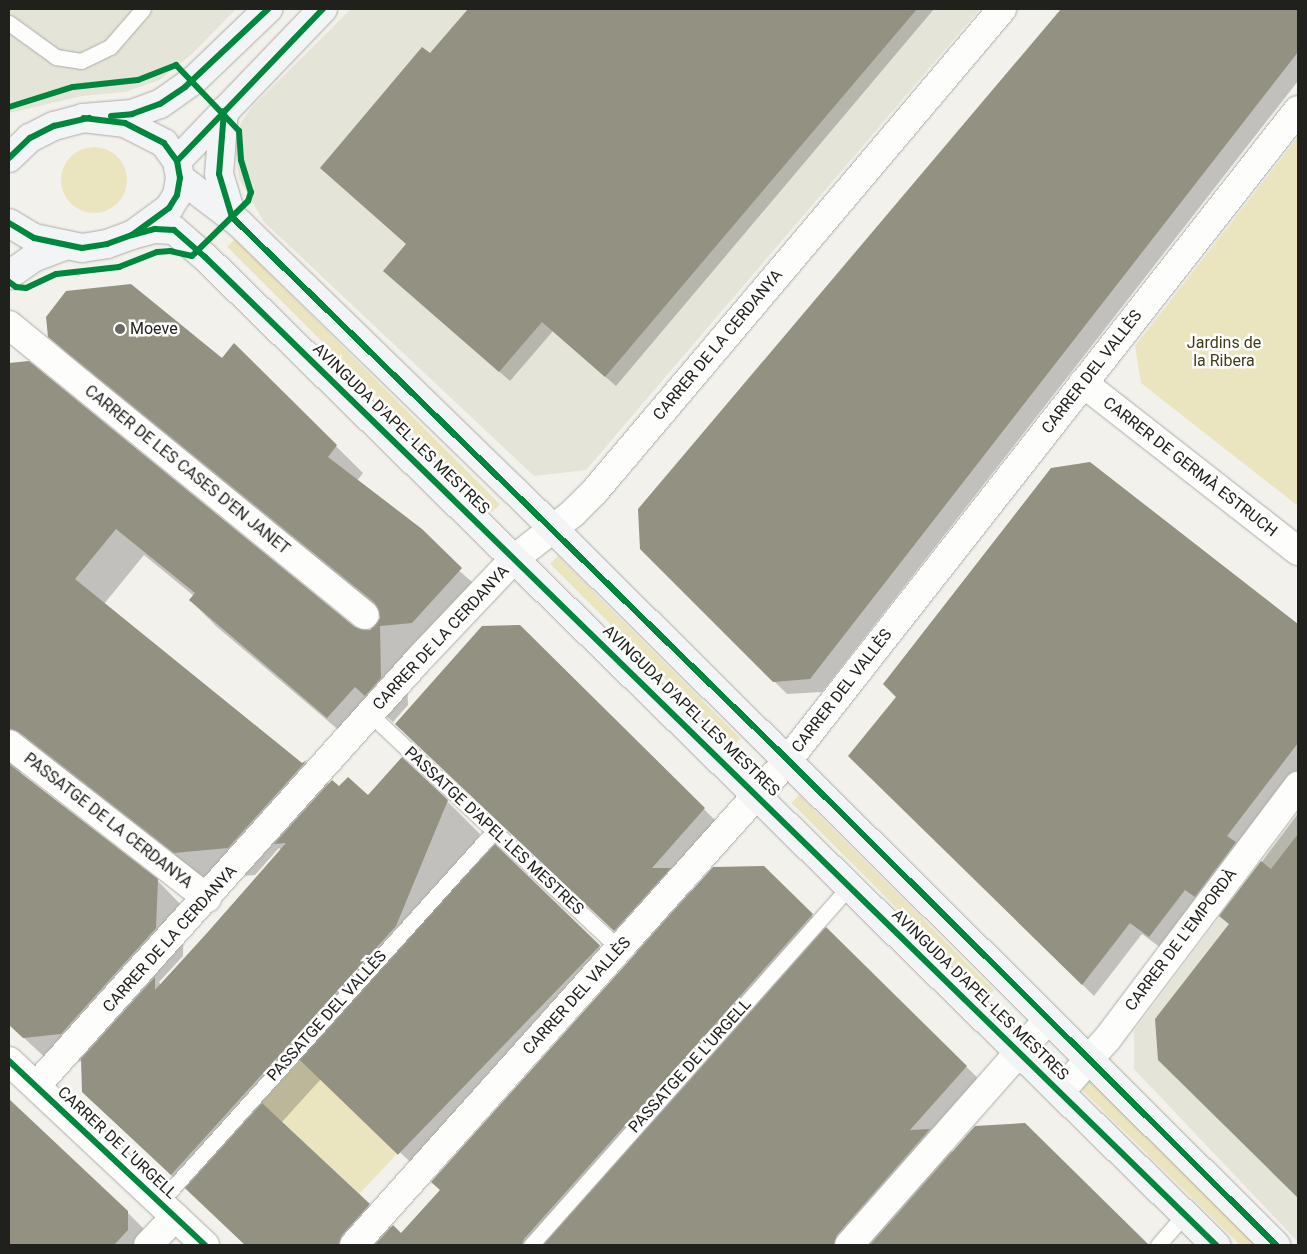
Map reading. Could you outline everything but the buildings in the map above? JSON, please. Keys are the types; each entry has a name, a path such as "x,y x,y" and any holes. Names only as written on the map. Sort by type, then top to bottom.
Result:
{"street":[{"path":"9,158 20,141 54,126 83,118 132,114 160,104 194,80 268,9"},
{"path":"9,224 34,238 64,246 107,244 132,235 169,208 177,196 179,169 224,111 323,9"},
{"name":"CARRER DE LA CERDANYA","path":"36,1086 207,898 370,714 514,559 553,530 595,491 1002,9"},
{"name":"CARRER DEL VALLÈS","path":"354,1245 788,760 1298,110"},
{"path":"224,111 220,174 232,216"},
{"name":"AVINGUDA D'APEL·LES MESTRES","path":"83,118 125,123 164,142 179,169 232,216 788,760 1276,1245"},
{"name":"AVINGUDA D'APEL·LES MESTRES","path":"132,235 155,229 174,230 198,251 758,794 1216,1245"},
{"path":"9,275 33,258 64,246"},
{"name":"CARRER DE LES CASES D'EN JANET","path":"9,326 366,615"},
{"name":"CARRER DE GERMÀ ESTRUCH","path":"1083,384 1298,551"},
{"name":"PASSATGE DE LA CERDANYA","path":"9,744 207,898"},
{"name":"CARRER DE L'EMPORDÀ","path":"1060,1092 1090,1059 1298,786"},
{"path":"849,1245 1048,1019"},
{"name":"CARRER DE L'URGELL","path":"9,1061 205,1245"},
{"path":"148,1245 168,1209"}],"lane":[{"path":"9,23 56,57 81,61 110,47 143,9"},
{"name":"PASSATGE D'APEL·LES MESTRES","path":"370,714 618,950"},
{"name":"PASSATGE DEL VALLÈS","path":"168,1209 494,831"},
{"name":"PASSATGE DE L'URGELL","path":"531,1245 850,886"},
{"path":"1158,1245 1185,1214"}],"shaded area":[{"path":"9,9 236,9 192,54 160,80 125,92 82,96 9,113"},
{"path":"351,9 980,9 586,470 534,476 264,222 239,179 234,140 242,121 252,107"},
{"path":"1298,812 1298,1242 1134,1069 1134,1031"}],"green space":[{"name":"Jardins de la Ribera","path":"1298,137 1298,506 1141,383 1135,346"},
{"path":"94,147 107,150 117,157 124,167 127,180 124,193 117,203 107,210 94,213 81,210 71,203 64,193 61,180 64,167 71,157 81,150"},
{"path":"235,239 500,504 492,512 227,247"},
{"path":"558,556 740,738 733,746 550,564"},
{"path":"799,795 994,990 986,998 791,803"},
{"path":"301,1060 399,1151 359,1194 261,1102"},
{"path":"1087,1080 1091,1081 1256,1245 1240,1245 1083,1091 1082,1086"}],"cycle path":[{"path":"111,116 132,114 160,104 185,87 268,9"},
{"path":"177,161 323,9"},
{"path":"9,107 73,87 138,80 176,65 239,131 241,160 251,192 248,201 192,256 171,251 157,252 119,267 56,274 26,288 16,287 9,282"},
{"path":"224,111 219,174 232,217 788,760 1276,1245"},
{"path":"9,223 34,238 82,248 107,244 132,235 169,208 177,195 180,178 177,161 164,143 125,123 83,118"},
{"path":"9,158 30,138 54,126 89,118"},
{"path":"132,235 155,229 174,230 205,257 1216,1245"},
{"path":"9,1061 205,1245"}],"place":[{"name":"Moeve","path":"120,329"}]}
